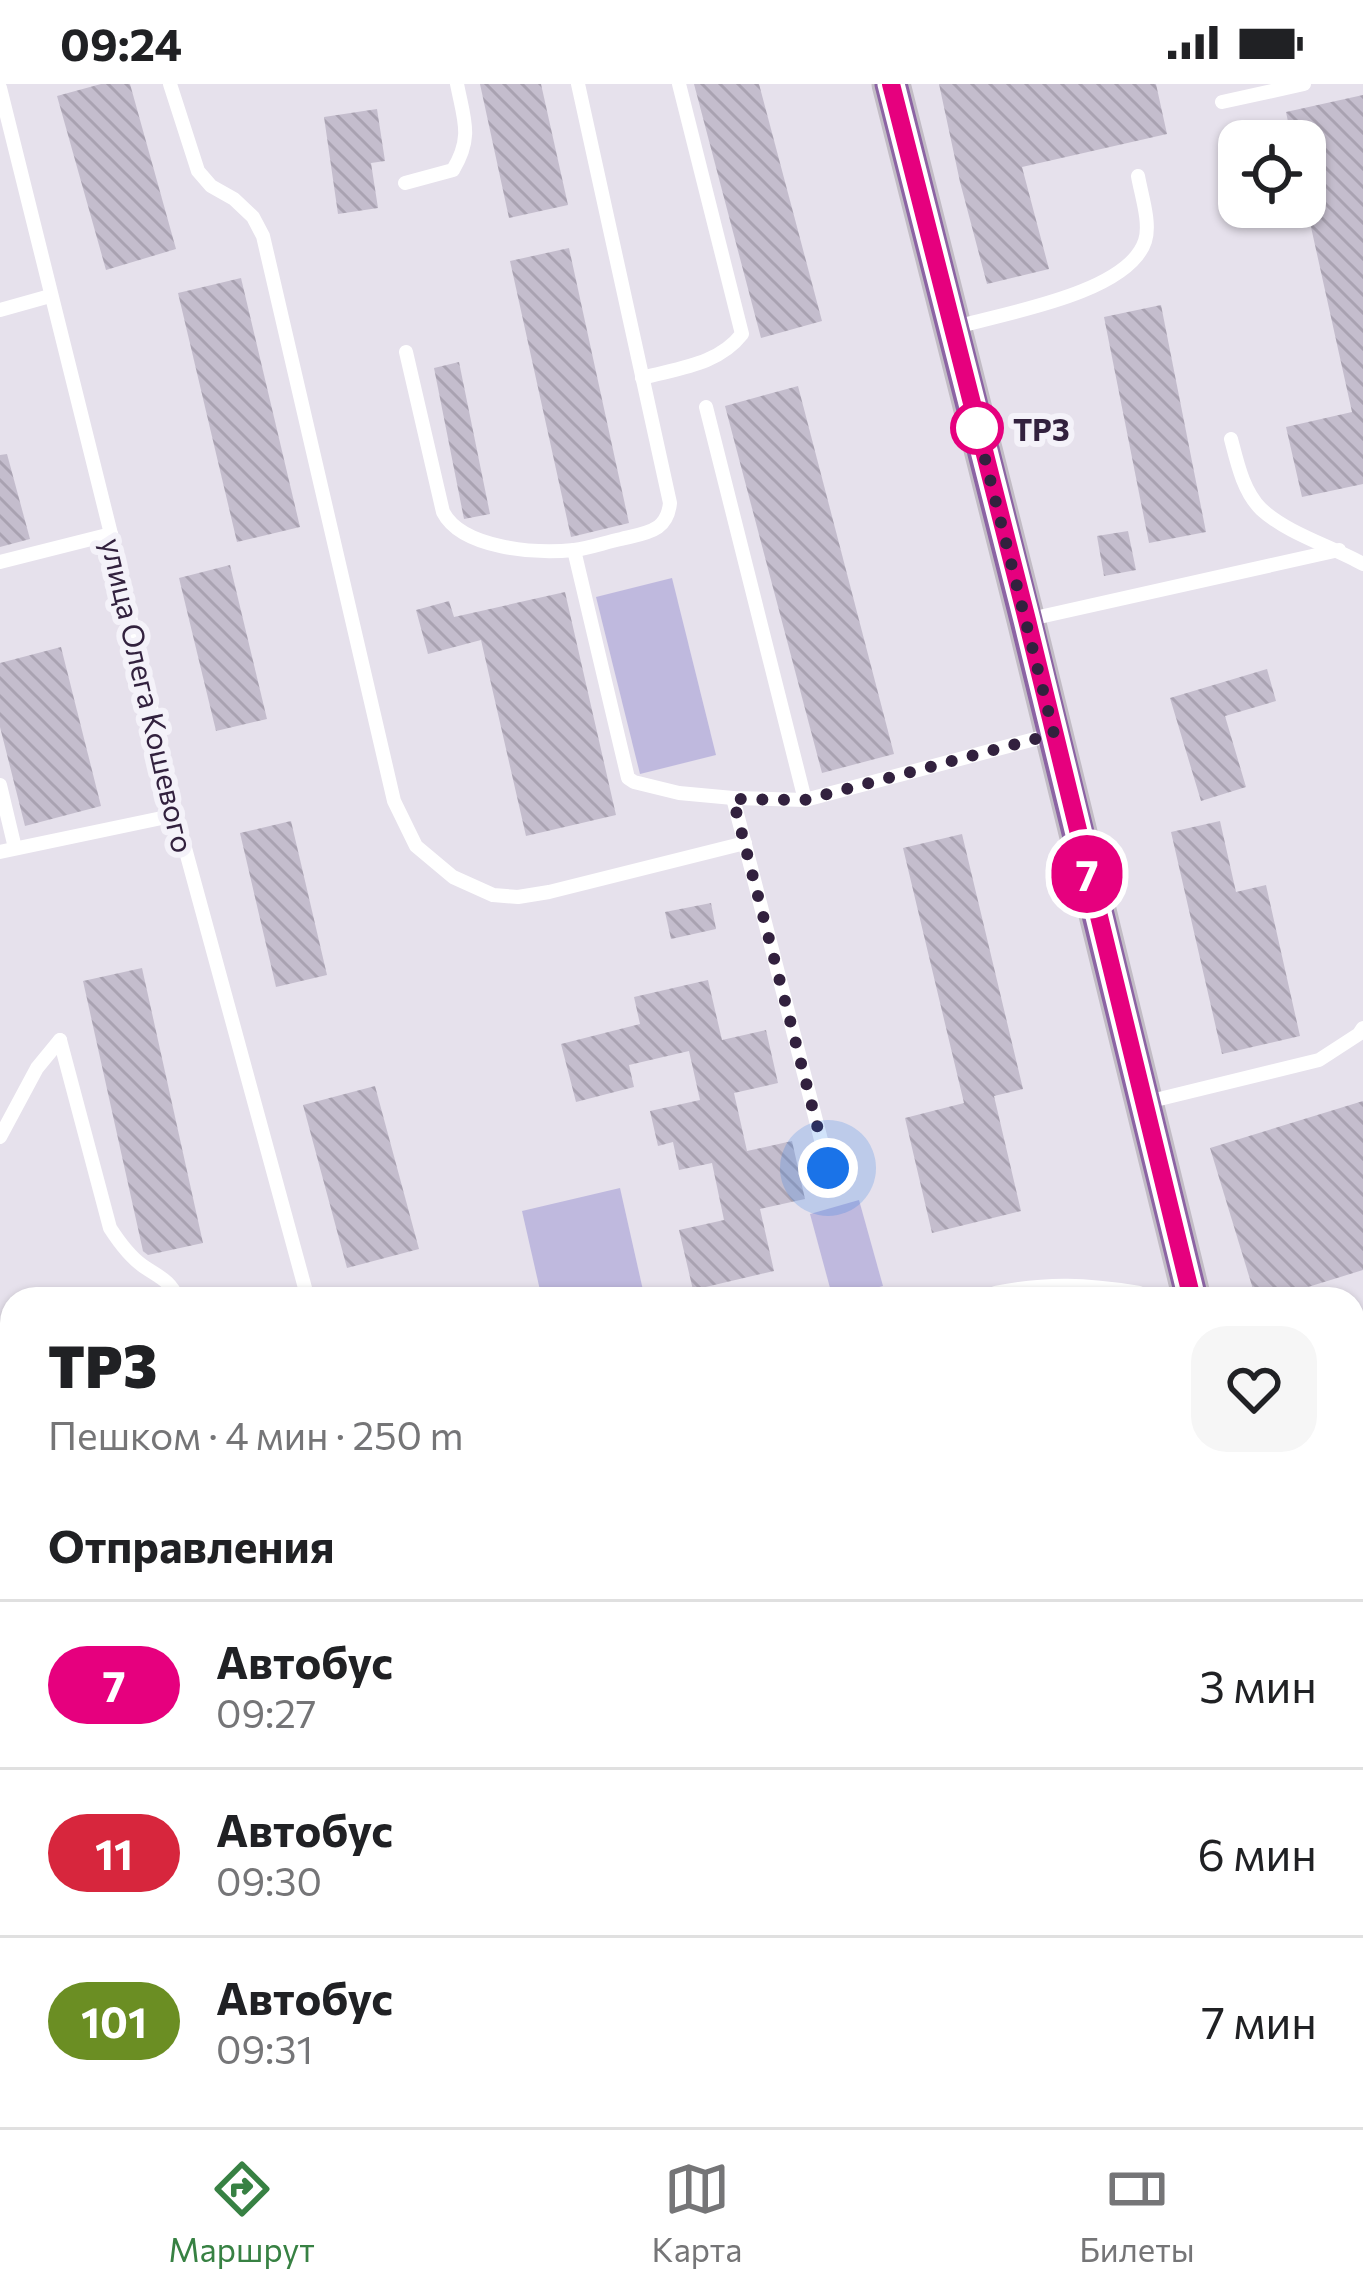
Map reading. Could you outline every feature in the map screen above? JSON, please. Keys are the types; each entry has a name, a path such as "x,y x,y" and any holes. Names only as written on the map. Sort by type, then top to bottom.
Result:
{"main road":[{"path":"891,84 1189,1287"}],"lane":[{"path":"170,84 198,171 253,217 263,236 394,802 416,846 453,877 493,895 518,897 745,843"},
{"path":"404,183 453,170 464,152 468,136 457,84"},
{"path":"406,352 448,522 490,545 574,550 661,526 670,503 578,84"},
{"path":"643,378 710,360 731,349 742,334 679,84"},
{"path":"1222,101 1304,84"},
{"name":"улица Олега Кошевого","path":"0,88 176,815 305,1287"},
{"path":"952,328 1066,297 1123,269 1146,240 1138,176"},
{"path":"0,310 50,296"},
{"path":"706,407 805,800"},
{"path":"1231,439 1240,475 1260,508 1363,564"},
{"path":"0,562 111,534"},
{"path":"574,550 628,778 634,782 733,799 805,800 1054,734"},
{"path":"1027,620 1339,550"},
{"path":"0,785 8,850 176,815"},
{"path":"733,799 828,1168"},
{"path":"1143,1102 1319,1060 1363,1028"},
{"path":"0,1137 37,1068 60,1040 110,1228 140,1264 173,1287"}],"shaded area":[{"path":"672,578 716,755 640,774 596,597"},
{"path":"620,1188 642,1287 539,1287 522,1211"},
{"path":"859,1200 883,1286 830,1287 810,1214"}],"building":[{"path":"101,84 130,84 176,249 106,270 57,96"},
{"path":"480,84 541,84 568,205 509,218"},
{"path":"694,84 759,84 822,321 761,338"},
{"path":"939,84 1156,84 1167,134 1022,167 1049,269 987,284"},
{"path":"1363,95 1363,484 1302,497 1286,427 1352,412 1311,228 1326,228 1326,120 1288,120 1286,112"},
{"path":"377,109 385,161 371,163 378,208 338,214 324,117"},
{"path":"569,248 629,523 571,537 510,261"},
{"path":"241,278 300,527 237,542 178,293"},
{"path":"1161,305 1206,532 1149,543 1104,317"},
{"path":"459,362 490,514 464,519 434,368"},
{"path":"798,386 894,754 822,773 725,406"},
{"path":"7,454 30,539 0,547 0,455"},
{"path":"1128,531 1136,570 1104,576 1097,536"},
{"path":"230,565 267,719 216,731 179,578"},
{"path":"565,592 616,815 526,836 481,640 428,654 416,610 449,601 454,617"},
{"path":"61,647 101,806 25,826 0,727 0,663"},
{"path":"1267,669 1276,701 1225,716 1246,787 1201,801 1170,698"},
{"path":"291,821 327,975 276,987 240,833"},
{"path":"1220,821 1236,892 1266,885 1300,1036 1222,1054 1171,832"},
{"path":"962,834 1023,1089 994,1096 1021,1211 932,1233 905,1118 964,1103 903,848"},
{"path":"711,903 716,929 671,939 665,912"},
{"path":"142,968 203,1243 148,1255 143,1251 83,981"},
{"path":"708,980 722,1040 766,1030 778,1083 734,1093 747,1151 792,1141 805,1199 760,1209 774,1271 692,1287 679,1230 724,1220 712,1163 679,1170 673,1142 658,1146 650,1111 700,1100 689,1051 629,1065 634,1087 576,1102 561,1044 640,1024 634,997"},
{"path":"375,1086 419,1249 347,1268 303,1105"},
{"path":"1363,1101 1363,1270 1308,1287 1252,1287 1210,1148"}],"bus line":[{"name":"7","path":"891,84 1189,1287"}],"place":[{"name":"ТРЗ","path":"977,428"}],"route":[{"path":"828,1168 733,799 805,800 1054,734 973,411 977,428"}]}
